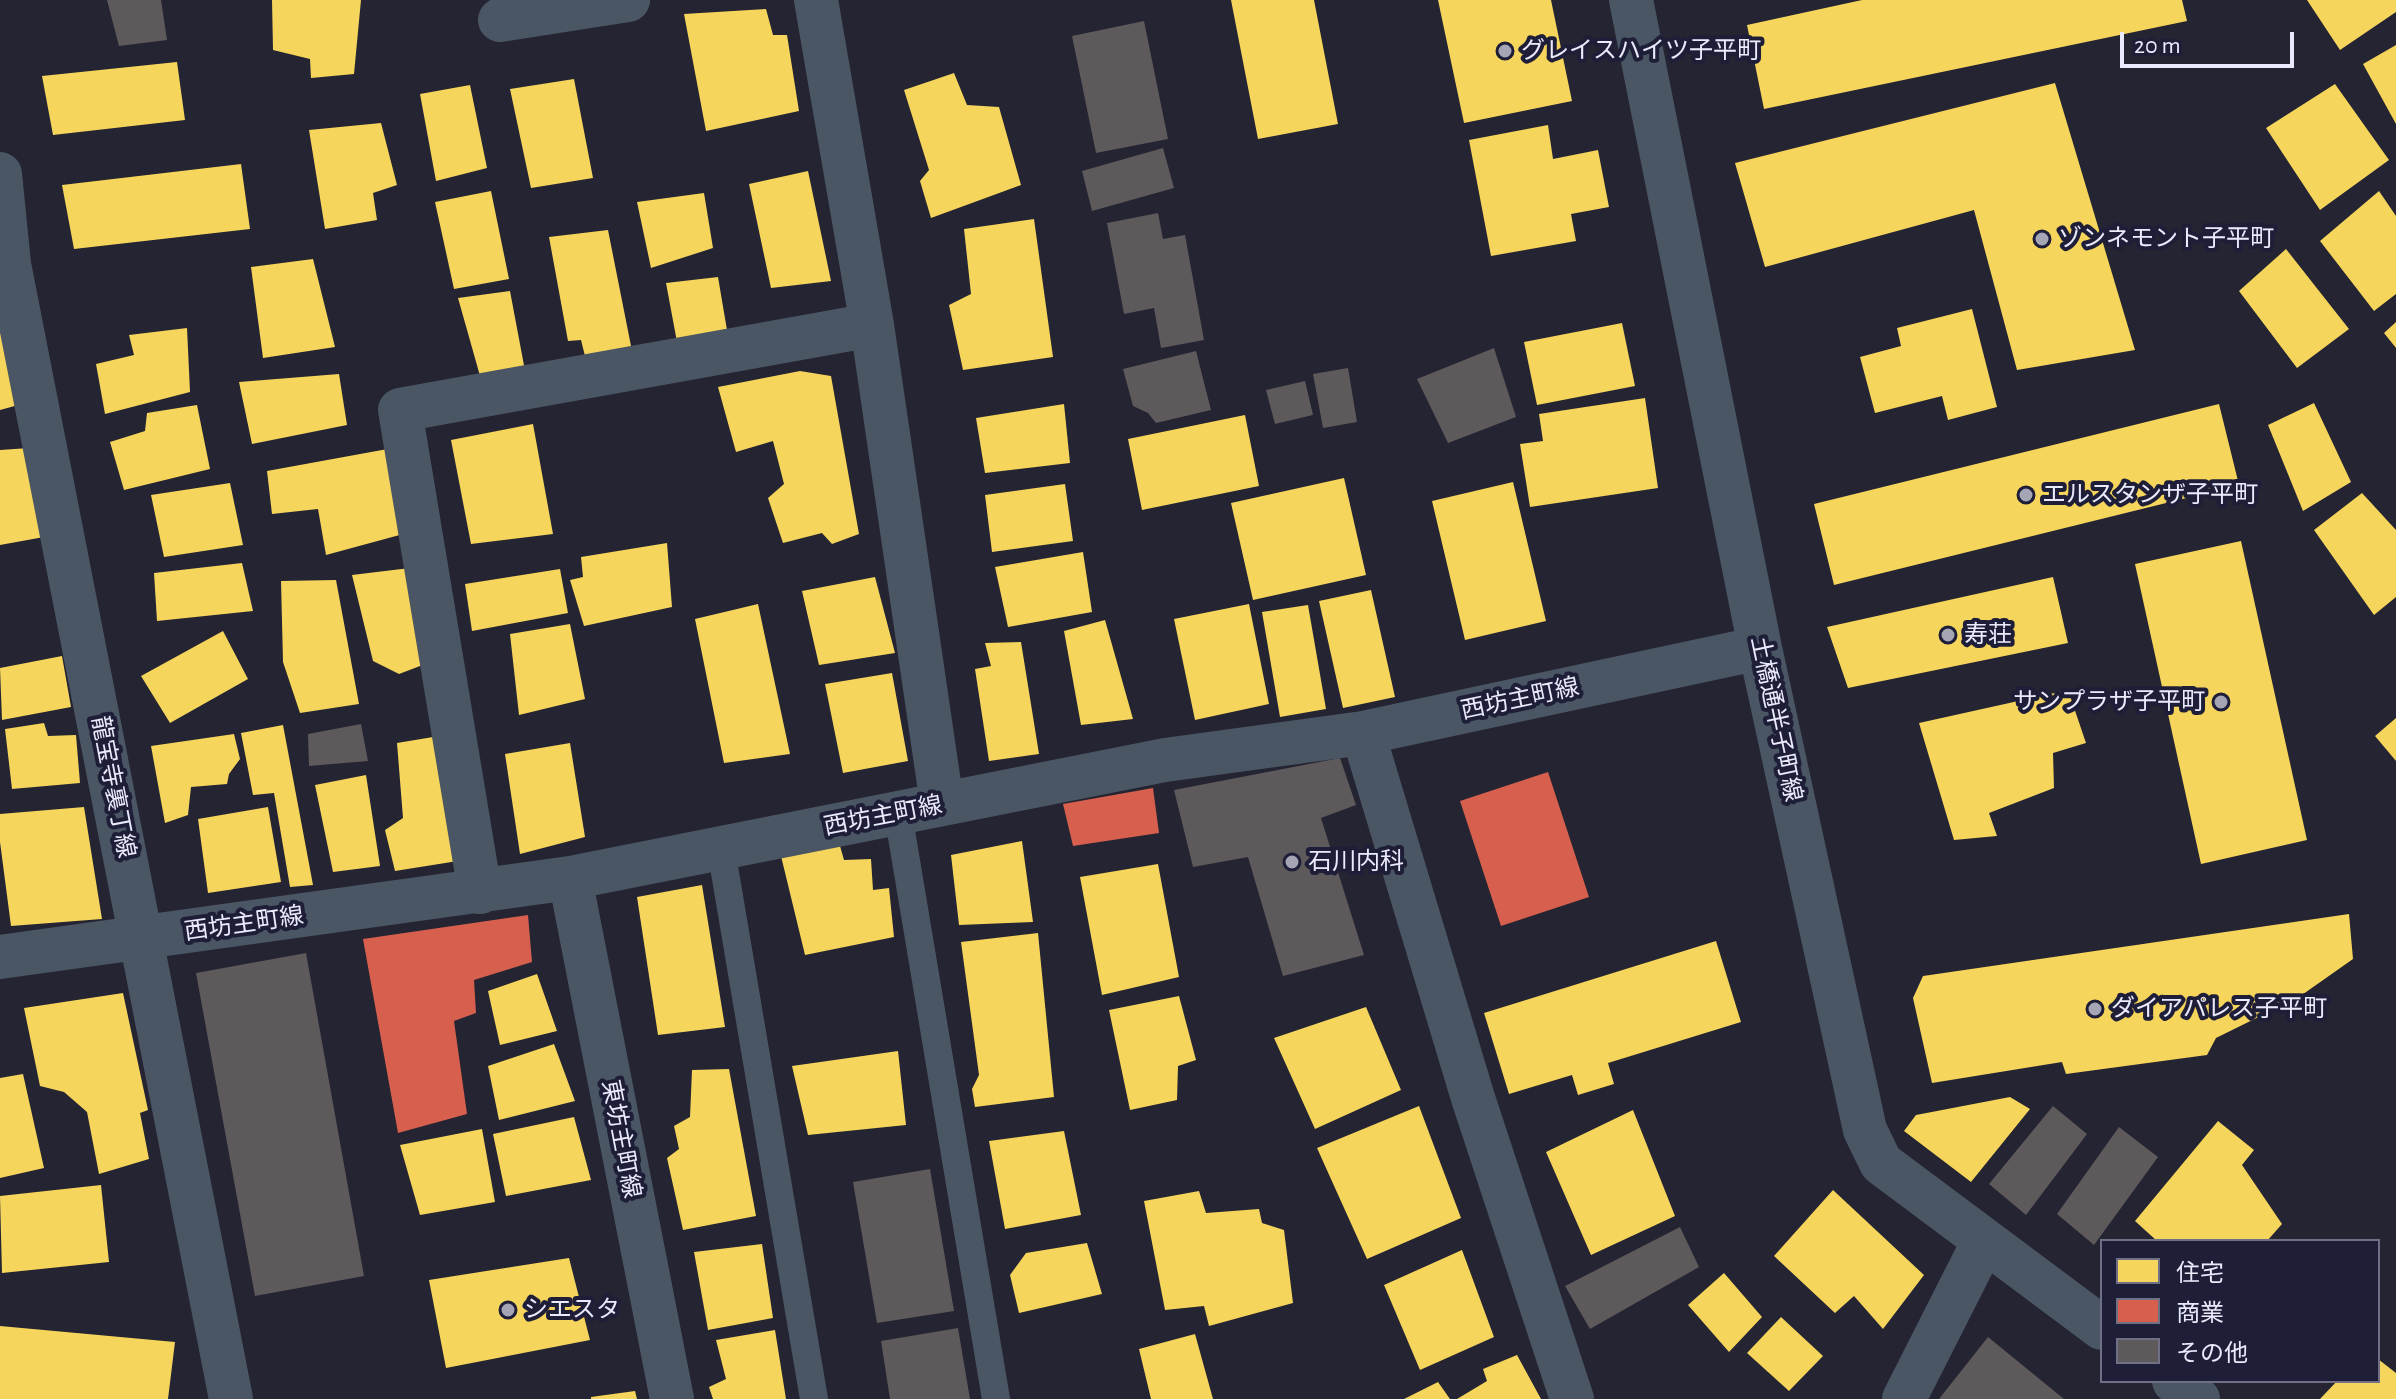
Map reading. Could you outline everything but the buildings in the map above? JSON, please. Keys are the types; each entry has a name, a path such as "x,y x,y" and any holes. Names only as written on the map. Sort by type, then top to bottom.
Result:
{"street":[{"path":"500,20 628,0"},
{"path":"816,0 872,325 942,804"},
{"name":"土橋通半子町線","path":"1631,0 1760,648 1865,1130 1881,1163 2100,1327"},
{"name":"龍宝寺裏丁線","path":"0,174 5,266 142,938 231,1399"},
{"path":"480,892 400,410 872,325"},
{"name":"西坊主町線","path":"0,957 570,878 1165,760 1363,733 1760,648"},
{"path":"1363,733 1473,1098 1572,1399"},
{"name":"東坊主町線","path":"570,878 672,1399"},
{"path":"1904,1399 1984,1241"},
{"path":"2177,1383 2198,1399"}],"lane":[{"path":"898,813 996,1399"},
{"path":"721,849 814,1399"}],"place":[{"name":"グレイスハイツ子平町","path":"1505,51"},
{"name":"ゾンネモント子平町","path":"2042,239"},
{"name":"エルスタンザ子平町","path":"2026,495"},
{"name":"寿荘","path":"1948,635"},
{"name":"サンプラザ子平町","path":"2221,702"},
{"name":"石川内科","path":"1292,862"},
{"name":"ダイアパレス子平町","path":"2095,1009"},
{"name":"シエスタ","path":"508,1310"}]}
